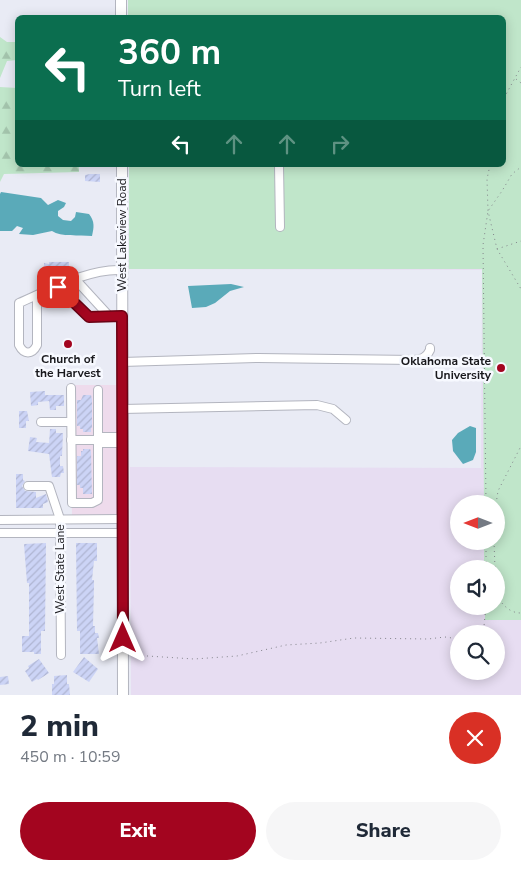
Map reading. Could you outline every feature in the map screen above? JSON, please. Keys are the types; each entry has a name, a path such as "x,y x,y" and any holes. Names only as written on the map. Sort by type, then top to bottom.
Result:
{"main road":[{"path":"121,0 121,15"},
{"name":"West Lakeview Road","path":"122,167 123,695"}],"street":[{"path":"279,167 280,227"},
{"path":"37,295 37,345 31,353 26,353 20,345 19,303 37,295 99,272 122,270"},
{"path":"76,280 109,316"},
{"path":"58,287 89,317 122,316"},
{"path":"122,362 258,358 414,360 423,359 427,356 430,348"},
{"path":"71,388 72,503 92,503 98,500 98,390"},
{"path":"122,409 318,405 333,409 346,420"},
{"path":"41,422 71,422"},
{"path":"71,440 98,440 102,437 122,440"},
{"name":"West State Lane","path":"28,486 49,486 60,520 61,655"},
{"path":"0,520 122,519"},
{"path":"0,533 122,533"}],"path":[{"path":"506,95 521,67"},
{"path":"515,79 521,83"},
{"path":"486,495 484,245 488,212 487,179 490,167"},
{"path":"521,167 512,174 488,212 497,249 521,289"},
{"path":"497,249 521,241"},
{"path":"497,495 521,446"},
{"path":"505,607 516,613 521,613"},
{"path":"123,655 194,659 237,656 286,645 354,638 450,638"}],"shaded area":[{"name":"Oklahoma State University","path":"128,0 521,0 521,695 131,695 130,467 481,468 482,270 129,269 129,167 506,167 506,15 128,15"},
{"path":"71,385 121,385 121,519 72,519"}],"green space":[{"path":"128,0 521,0 521,620 485,620 485,615 505,615 505,560 484,560 484,550 505,550 505,495 484,495 482,269 129,269 129,167 506,167 506,15 128,15"},
{"path":"0,37 7,42 15,42 15,60 7,61 0,78"},
{"path":"0,87 15,88 15,167 79,167 79,172 4,174 0,182"}],"water":[{"path":"1,192 41,198 48,205 58,200 66,203 58,211 58,216 63,220 71,221 75,217 76,212 89,214 94,225 92,236 65,235 52,231 33,235 19,234 23,228 17,226 12,231 0,231"},
{"path":"231,284 244,287 230,291 215,303 206,307 192,308 188,286"},
{"path":"470,426 476,428 476,452 473,460 463,464 453,451 452,440 458,433"}],"building":[{"path":"100,174 100,182 85,181 85,175"},
{"path":"49,262 69,262 69,275 49,275 49,271 44,271 44,263 49,264"},
{"path":"45,391 45,395 64,395 64,406 56,406 56,410 50,410 49,401 38,402 38,405 31,406 30,392"},
{"path":"83,395 91,395 92,399 91,432 83,432 80,426 77,426 77,400 81,400"},
{"path":"19,411 27,411 29,421 26,421 26,428 19,428"},
{"path":"50,429 56,429 56,433 63,433 60,466 63,466 64,473 61,473 60,477 52,477 49,454 28,451 30,437 37,438 36,442 49,443"},
{"path":"83,449 90,449 91,451 92,494 83,494 83,488 77,485 77,456 81,456"},
{"path":"16,474 23,474 23,480 25,481 22,486 25,491 36,492 36,498 46,494 48,502 43,504 43,508 16,508"},
{"path":"46,543 45,631 41,631 41,654 34,654 34,652 22,652 22,636 29,636 29,583 27,583 24,544"},
{"path":"76,543 97,543 97,561 94,561 92,580 94,580 93,626 95,626 95,633 98,633 99,654 80,654 80,631 77,631"},
{"path":"84,657 98,669 89,682 73,672"},
{"path":"39,659 49,673 32,682 25,671 29,668 28,666"},
{"path":"67,675 70,695 52,695 54,676"},
{"path":"8,676 9,684 0,685 0,677"}],"place":[{"name":"Church of the Harvest","path":"68,344"},
{"name":"Oklahoma State University","path":"501,368"}],"route":[{"path":"58,287 89,317 122,316 123,638"}]}
